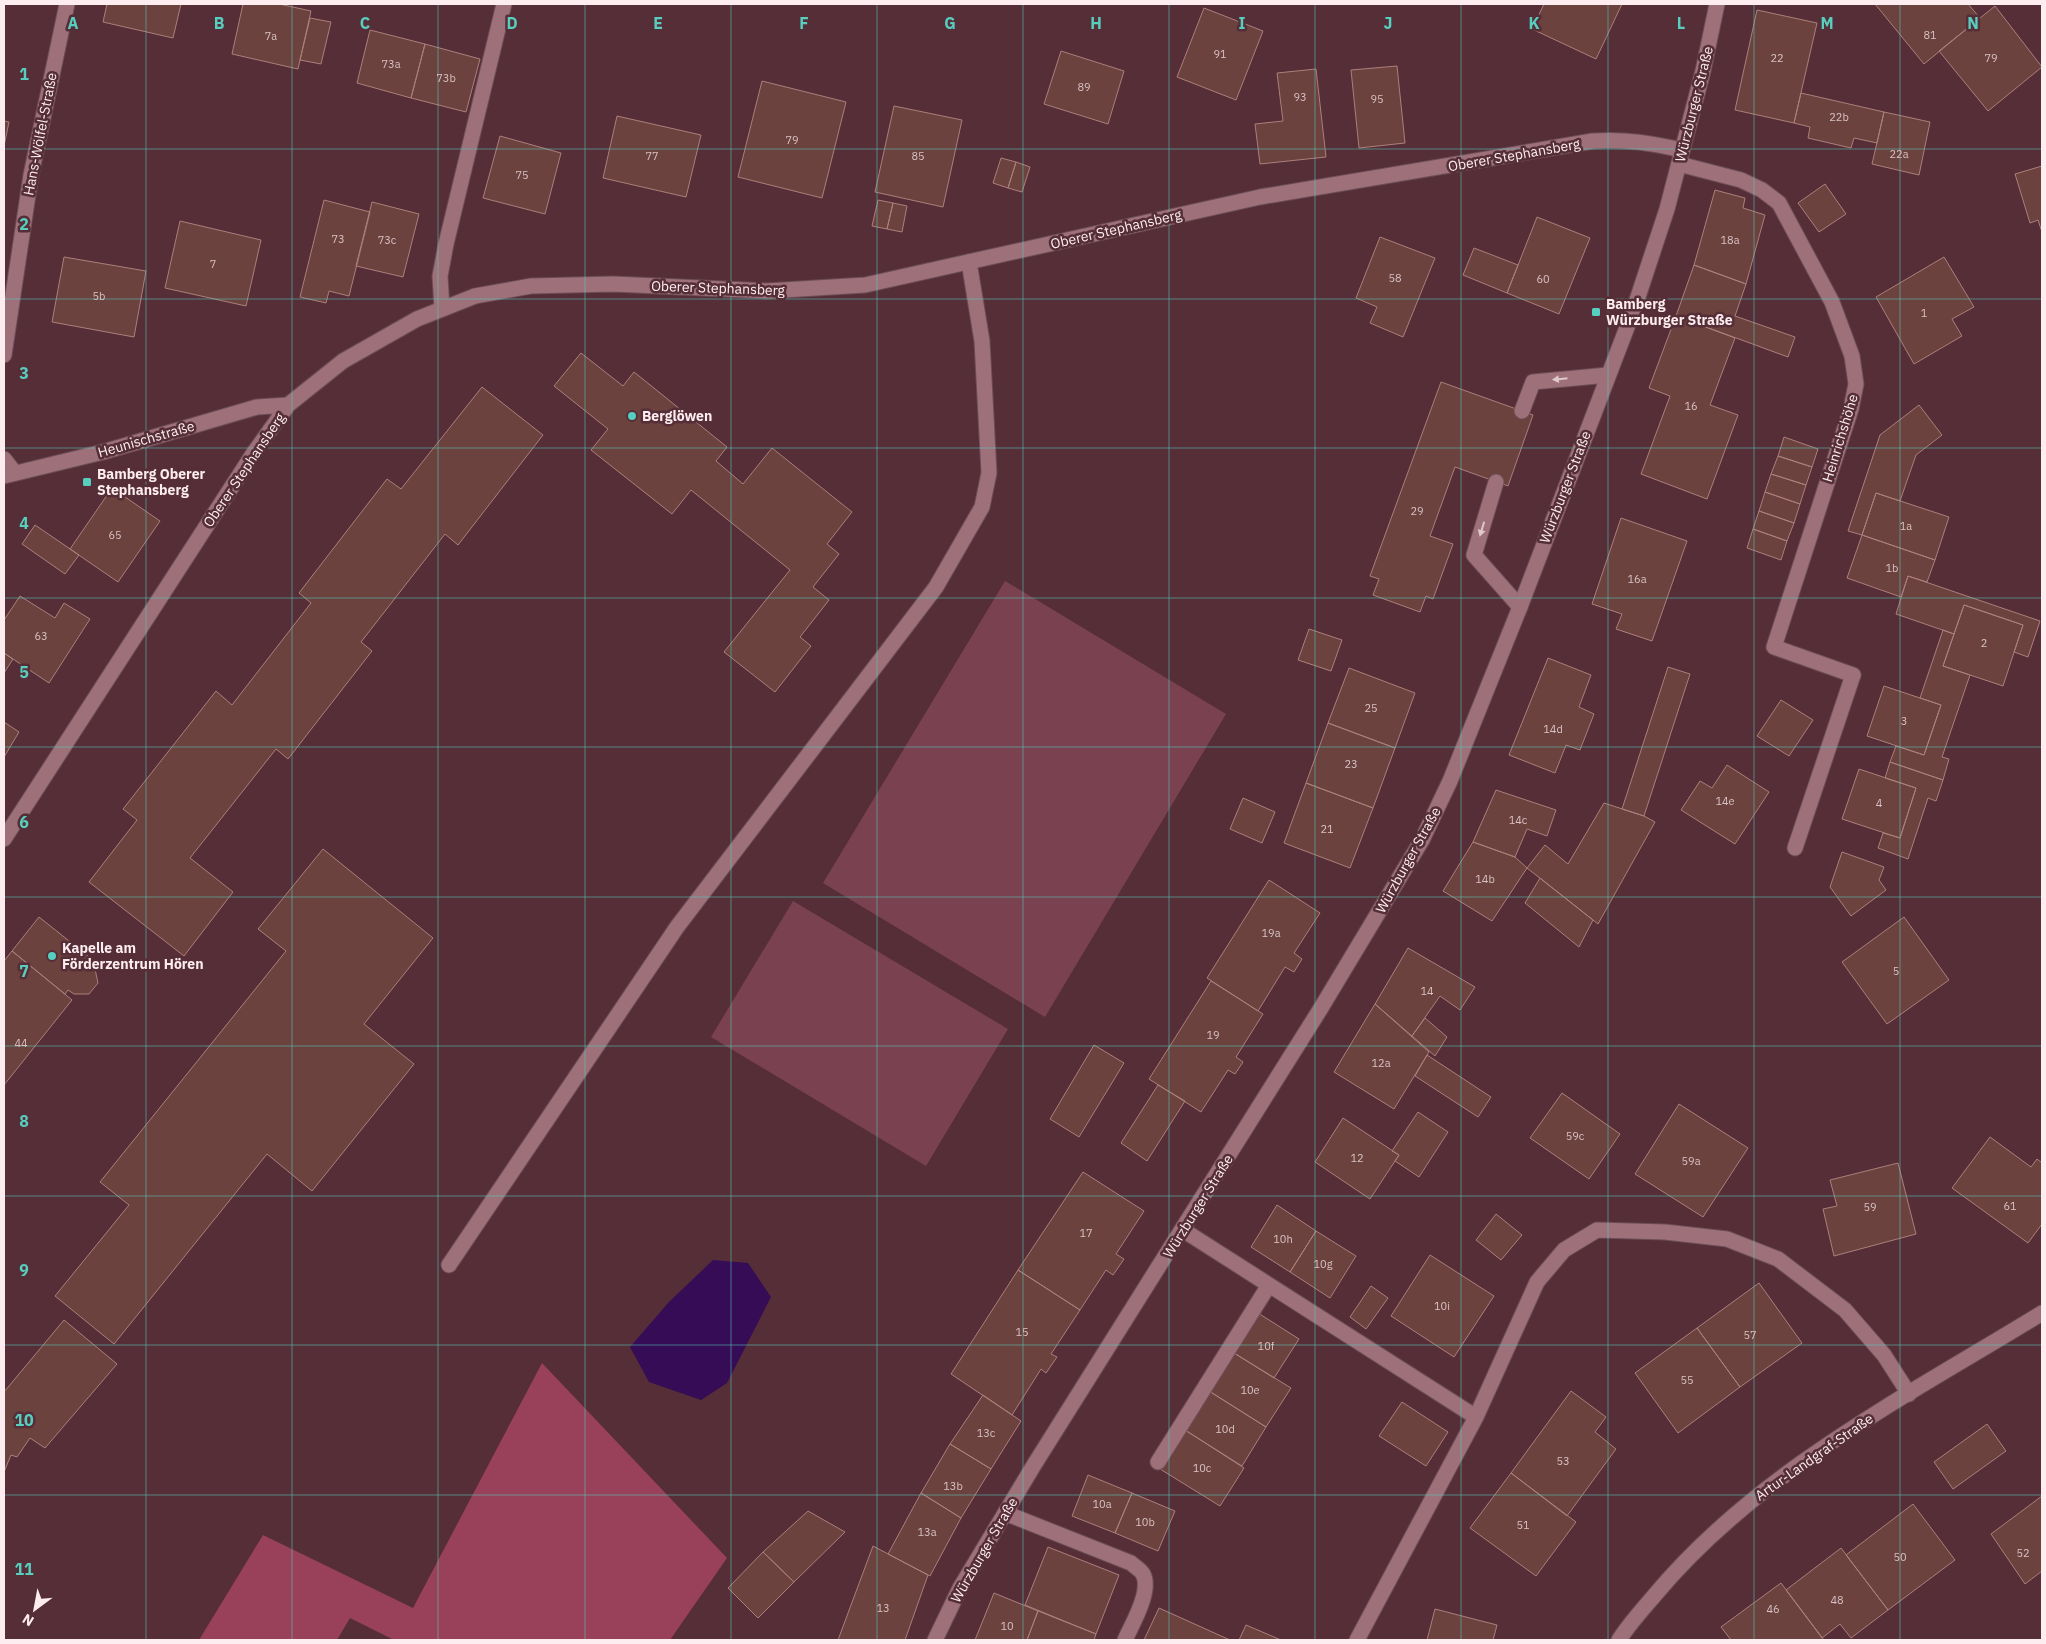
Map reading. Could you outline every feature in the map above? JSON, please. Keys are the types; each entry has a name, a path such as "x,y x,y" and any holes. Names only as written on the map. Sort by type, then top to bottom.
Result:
{"street":[{"name":"Hans-Wölfel-Straße","path":"4,354 31,175 67,4"},
{"path":"442,309 440,276 446,244 504,4"},
{"name":"Würzburger Straße","path":"935,1640 960,1588 1005,1513 1183,1230 1368,931 1422,840 1450,781 1520,607 1652,257 1668,210 1703,71 1717,4"},
{"name":"Oberer Stephansberg","path":"4,839 253,454 288,405 343,361 417,319 475,296 531,286 613,284 767,291 865,285 1260,197 1593,142 1643,141 1681,157"},
{"name":"Heinrichshöhe","path":"1681,157 1741,180 1762,190 1779,203 1832,302 1852,356 1856,384 1851,409 1774,647 1853,674 1795,848"},
{"path":"449,1265 677,927 936,587 982,507 989,473 985,388 982,340 969,262"},
{"path":"1522,411 1533,382 1608,375"},
{"name":"Heunischstraße","path":"9,474 103,452 258,407 288,405"},
{"path":"4,459 9,474"},
{"path":"1496,482 1474,555 1520,607"},
{"path":"1183,1230 1476,1417"},
{"path":"1357,1640 1476,1417 1537,1282 1564,1250 1597,1230 1665,1232 1727,1239 1778,1259 1845,1310 1884,1355 1910,1394"},
{"path":"1158,1462 1269,1285"},
{"name":"Artur-Landgraf-Straße","path":"1619,1640 1668,1579 1709,1537 1766,1488 1838,1437 2042,1313"},
{"path":"1005,1513 1131,1563 1143,1574 1145,1588 1141,1603 1125,1640"}],"shaded area":[{"path":"1005,581 1226,714 1045,1017 823,883"},
{"path":"793,901 1008,1029 926,1166 711,1037"},
{"path":"713,1260 748,1263 771,1297 727,1383 701,1400 649,1382 630,1347 669,1302"},
{"path":"542,1363 727,1558 670,1640 394,1640 350,1618 337,1640 199,1640 263,1535 413,1608"}],"building":[{"path":"107,4 181,4 173,38 103,22"},
{"path":"243,4 279,4 311,11 298,69 232,54"},
{"path":"1544,4 1622,4 1596,59 1532,29"},
{"path":"1875,4 1968,4 1980,18 1924,64"},
{"path":"1995,6 2042,67 1988,111 1939,51"},
{"path":"1204,8 1263,31 1236,100 1177,77"},
{"path":"1757,10 1817,23 1794,123 1735,110"},
{"path":"310,18 331,22 321,64 300,60"},
{"path":"370,30 425,44 411,98 357,83"},
{"path":"425,44 480,59 466,112 411,98"},
{"path":"1061,51 1124,71 1108,124 1044,104"},
{"path":"1397,66 1405,143 1359,148 1351,70"},
{"path":"1316,69 1326,157 1260,164 1255,124 1283,121 1277,73"},
{"path":"762,81 846,102 822,198 738,177"},
{"path":"1801,93 1884,112 1877,143 1854,138 1851,148 1808,138 1810,127 1794,123"},
{"path":"894,106 962,120 943,207 875,192"},
{"path":"1884,112 1930,122 1919,175 1872,164"},
{"path":"617,116 701,135 686,197 603,178"},
{"path":"4,121 9,122 4,146"},
{"path":"500,136 561,153 545,214 483,198"},
{"path":"1001,158 1016,162 1008,188 993,183"},
{"path":"1016,162 1030,167 1022,192 1008,188"},
{"path":"2042,166 2042,232 2038,220 2030,223 2015,174"},
{"path":"1825,184 1846,214 1819,232 1798,203"},
{"path":"1715,190 1745,198 1743,208 1765,215 1746,284 1694,265"},
{"path":"324,200 370,212 349,296 329,291 326,303 300,297"},
{"path":"878,200 893,203 887,229 872,226"},
{"path":"372,202 419,214 403,277 356,266"},
{"path":"893,203 907,206 902,232 887,229"},
{"path":"1537,217 1590,238 1559,314 1507,293"},
{"path":"180,221 261,240 246,306 165,288"},
{"path":"1380,237 1435,258 1403,337 1370,323 1377,307 1356,298"},
{"path":"1474,248 1518,265 1507,293 1463,275"},
{"path":"64,257 146,271 134,337 52,322"},
{"path":"1944,257 1974,307 1952,319 1962,336 1914,364 1876,297"},
{"path":"1694,265 1746,284 1735,316 1795,337 1788,357 1676,316"},
{"path":"1676,316 1735,338 1710,405 1738,415 1707,499 1641,474 1670,396 1649,388"},
{"path":"581,353 623,386 634,372 727,447 716,461 743,484 772,448 852,512 827,544 839,554 813,587 829,600 800,637 811,646 775,692 724,652 790,570 691,490 672,514 591,450 608,429 554,386"},
{"path":"1441,382 1533,415 1508,486 1455,467 1430,536 1453,544 1433,599 1426,596 1420,612 1373,595 1379,579 1370,576"},
{"path":"482,387 543,435 458,545 445,534 361,642 372,651 288,759 276,749 190,858 233,892 184,956 89,882 137,820 123,809 216,691 232,705 311,603 299,593 387,479 401,489"},
{"path":"1919,405 1942,435 1916,455 1900,501 1876,493 1862,535 1848,531 1880,435"},
{"path":"1784,437 1818,449 1812,467 1778,456"},
{"path":"1778,456 1812,467 1806,485 1771,474"},
{"path":"1771,474 1806,485 1800,504 1765,492"},
{"path":"112,488 160,521 118,582 70,549"},
{"path":"1765,492 1800,504 1794,523 1759,511"},
{"path":"1876,493 1949,517 1935,560 1862,535"},
{"path":"1759,511 1794,523 1787,541 1753,529"},
{"path":"1621,518 1687,541 1652,641 1616,629 1622,614 1592,604"},
{"path":"35,525 79,555 65,574 22,544"},
{"path":"1753,529 1787,541 1781,560 1747,548"},
{"path":"1862,535 1935,560 1927,582 1908,576 1901,597 1847,578"},
{"path":"1908,576 2040,621 2028,657 2014,652 2023,625 1964,605 1954,634 1896,614"},
{"path":"20,596 55,618 64,603 90,619 49,683 4,653 4,620"},
{"path":"1964,605 2023,625 2003,686 1943,666"},
{"path":"1309,629 1342,640 1331,671 1298,660"},
{"path":"1943,630 1954,634 1943,666 1970,675 1942,757 1949,759 1943,780 1890,762 1896,746 1924,755 1941,705 1920,698"},
{"path":"4,653 13,659 4,673"},
{"path":"1548,658 1591,675 1579,707 1594,714 1580,750 1566,745 1555,773 1509,755"},
{"path":"1668,667 1690,674 1644,816 1622,809"},
{"path":"1349,668 1415,693 1395,748 1328,723"},
{"path":"1884,686 1941,705 1924,755 1867,736"},
{"path":"1781,700 1813,720 1789,756 1757,736"},
{"path":"4,722 19,732 4,757"},
{"path":"1328,723 1395,748 1373,808 1306,783"},
{"path":"1890,762 1943,780 1936,801 1928,798 1908,859 1878,848 1883,833 1900,838 1916,788 1885,778"},
{"path":"1727,765 1769,792 1735,844 1681,810 1700,781 1712,788"},
{"path":"1859,769 1916,788 1900,838 1842,819"},
{"path":"1306,783 1373,808 1350,868 1284,843"},
{"path":"1496,790 1556,810 1547,836 1527,829 1515,857 1473,842"},
{"path":"1243,798 1275,812 1262,843 1230,829"},
{"path":"1604,803 1644,816 1655,822 1598,924 1527,868 1545,845 1568,864"},
{"path":"1473,842 1515,857 1527,868 1492,921 1443,891"},
{"path":"323,849 433,938 364,1024 414,1064 312,1191 267,1154 114,1344 55,1296 129,1205 100,1182 286,951 258,929"},
{"path":"1842,852 1884,867 1879,880 1886,890 1851,916 1830,887"},
{"path":"1540,878 1593,920 1579,947 1525,903"},
{"path":"1269,880 1320,913 1294,953 1302,959 1294,972 1285,967 1258,1011 1207,978"},
{"name":"Kapelle am Förderzentrum Hören","path":"39,917 93,960 90,964 95,969 98,983 89,994 74,994 68,990 65,994 12,951"},
{"path":"1904,917 1949,980 1887,1024 1842,962"},
{"path":"1408,948 1475,987 1460,1010 1440,996 1412,1036 1375,1004"},
{"path":"12,951 72,1000 4,1085 4,961"},
{"path":"1211,981 1263,1014 1236,1057 1243,1062 1235,1074 1228,1070 1201,1112 1149,1079"},
{"path":"1375,1004 1429,1052 1394,1109 1334,1072"},
{"path":"1425,1018 1447,1037 1435,1056 1412,1036"},
{"path":"1094,1045 1124,1063 1079,1137 1050,1119"},
{"path":"1427,1055 1491,1097 1478,1117 1415,1076"},
{"path":"1158,1085 1185,1101 1147,1161 1121,1143"},
{"path":"1562,1093 1620,1134 1589,1179 1530,1138"},
{"path":"1679,1104 1748,1148 1703,1217 1635,1174"},
{"path":"1418,1112 1448,1132 1419,1177 1395,1161 1399,1155 1392,1151"},
{"path":"1343,1118 1399,1155 1370,1199 1315,1162"},
{"path":"1990,1137 2031,1167 2037,1159 2042,1163 2042,1224 2028,1243 1952,1188"},
{"path":"1898,1163 1916,1234 1834,1256 1823,1209 1837,1206 1830,1180"},
{"path":"1083,1172 1144,1211 1116,1254 1124,1259 1113,1275 1106,1270 1080,1310 1018,1270"},
{"path":"1277,1205 1316,1231 1290,1272 1251,1247"},
{"path":"1496,1214 1522,1235 1501,1260 1476,1240"},
{"path":"1316,1231 1356,1256 1330,1298 1290,1272"},
{"path":"1430,1255 1494,1296 1454,1357 1391,1316"},
{"path":"1018,1270 1080,1310 1051,1354 1057,1357 1046,1373 1041,1369 1012,1415 951,1374"},
{"path":"1759,1283 1802,1343 1740,1387 1697,1328"},
{"path":"1371,1286 1388,1298 1366,1329 1350,1317"},
{"path":"1258,1313 1299,1339 1274,1378 1234,1353"},
{"path":"64,1320 117,1364 45,1448 30,1438 17,1457 11,1455 4,1472 4,1392"},
{"path":"1697,1328 1740,1387 1678,1433 1635,1373"},
{"path":"1234,1353 1291,1388 1266,1427 1209,1391"},
{"path":"1209,1391 1266,1427 1242,1466 1185,1430"},
{"path":"1571,1391 1606,1417 1595,1432 1616,1449 1567,1516 1511,1473"},
{"path":"983,1395 1021,1421 991,1469 950,1444"},
{"path":"1402,1402 1448,1432 1426,1466 1379,1436"},
{"path":"1987,1424 2006,1451 1953,1489 1934,1462"},
{"path":"1185,1430 1244,1468 1220,1506 1160,1469"},
{"path":"950,1444 991,1469 961,1518 921,1493"},
{"path":"1511,1473 1576,1522 1536,1576 1470,1528"},
{"path":"1088,1475 1132,1493 1115,1533 1072,1516"},
{"path":"921,1493 961,1518 930,1576 888,1554"},
{"path":"1132,1493 1175,1511 1158,1551 1115,1533"},
{"path":"2042,1496 2042,1571 2025,1584 1991,1534"},
{"path":"1913,1504 1955,1560 1888,1610 1846,1555"},
{"path":"808,1511 845,1532 794,1582 763,1552"},
{"path":"873,1546 928,1575 905,1640 838,1640"},
{"path":"1048,1547 1119,1575 1096,1634 1025,1605"},
{"path":"1841,1548 1888,1610 1851,1638 1840,1624 1822,1638 1786,1590"},
{"path":"763,1552 794,1582 758,1618 728,1588"},
{"path":"1781,1583 1824,1640 1731,1640 1721,1627"},
{"path":"994,1593 1038,1611 1027,1640 975,1640"},
{"path":"1159,1608 1230,1640 1144,1640"},
{"path":"1435,1609 1497,1625 1493,1640 1427,1640"},
{"path":"1038,1611 1096,1634 1094,1640 1027,1640"},
{"path":"1246,1625 1281,1640 1239,1640"}],"place":[{"name":"Bamberg Würzburger Straße","path":"1596,312"},
{"name":"Berglöwen","path":"632,416"},
{"name":"Bamberg Oberer Stephansberg","path":"87,482"},
{"name":"Kapelle am Förderzentrum Hören","path":"52,956"}]}
